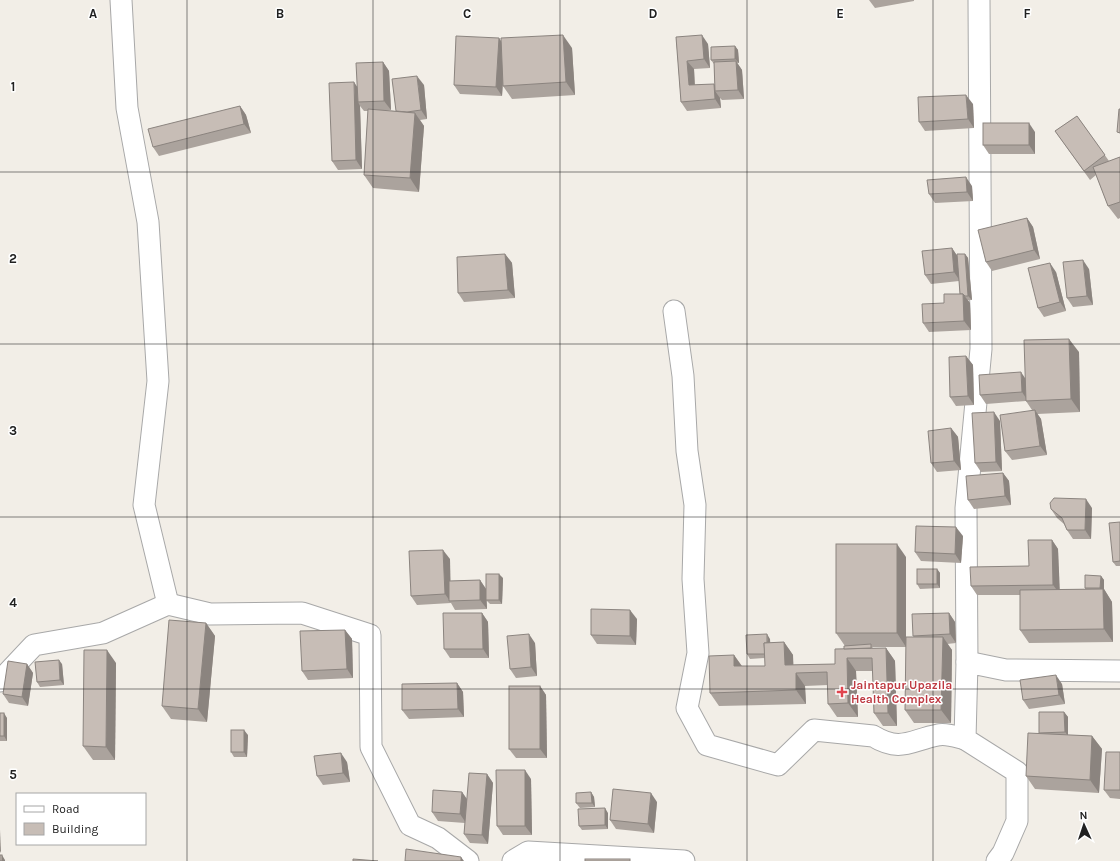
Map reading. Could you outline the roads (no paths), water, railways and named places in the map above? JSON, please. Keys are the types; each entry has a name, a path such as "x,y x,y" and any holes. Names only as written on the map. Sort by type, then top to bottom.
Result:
{"street":[{"path":"121,0 127,108 148,222 158,381 144,505 168,604"},
{"path":"965,739 967,662 966,508 981,349 979,0"},
{"path":"674,311 682,376 687,451 694,506 693,579 698,653 688,708 707,745 778,764 814,730 873,736 880,740 902,746 939,734 965,739 1017,772 1018,820 997,861"},
{"path":"0,681 34,645 103,633 168,604 210,614 302,613 370,635 371,748 410,825 438,838 468,861"},
{"path":"967,662 1006,670 1120,671"},
{"path":"513,861 528,852 684,861"}],"place":[{"name":"Jaintapur Upazila Health Complex","path":"842,692"}]}
